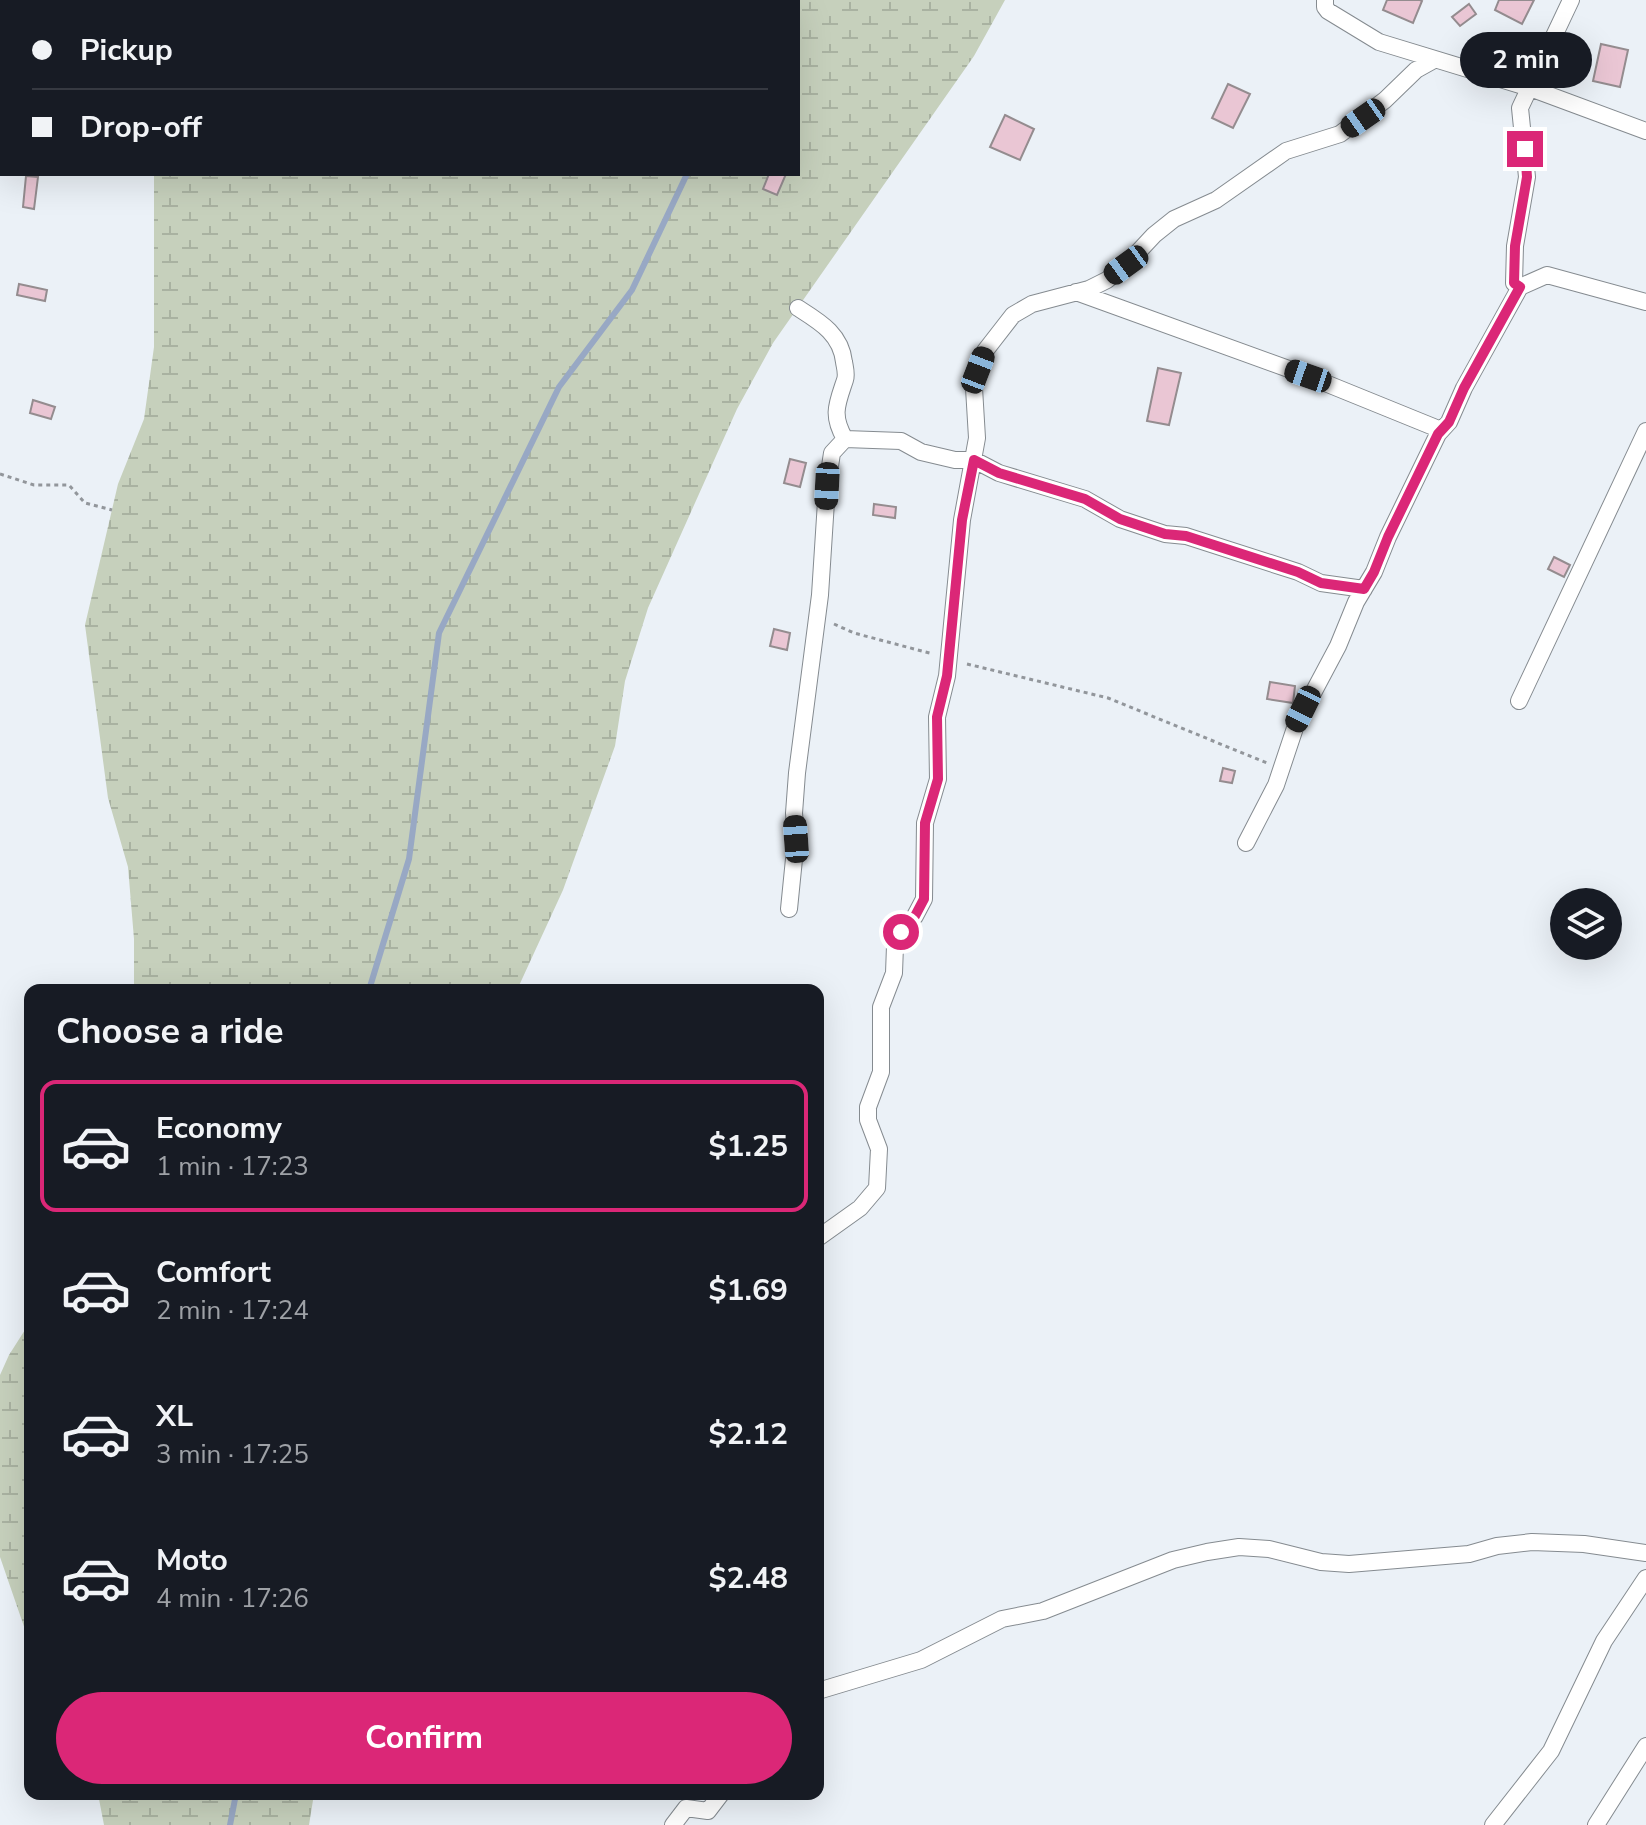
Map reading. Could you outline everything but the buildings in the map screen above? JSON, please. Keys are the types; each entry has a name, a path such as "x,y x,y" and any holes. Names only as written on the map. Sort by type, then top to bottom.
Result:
{"street":[{"path":"1325,0 1328,11 1379,42 1530,88 1646,131"},
{"path":"1520,287 1514,283 1515,246 1527,177 1520,108 1571,0"},
{"path":"824,1234 860,1208 877,1188 879,1149 868,1120 868,1107 881,1072 881,1007 894,973 895,946 924,899 925,823 938,779 937,717 948,660 962,520 977,438 974,388 985,351 1013,315 1032,304 1107,280 1174,219 1216,200 1286,151 1340,134 1385,100 1416,70 1434,60"},
{"path":"1246,843 1276,785 1296,725 1338,646 1388,537 1441,430 1449,422 1464,388 1520,287 1547,275 1646,302"},
{"path":"1076,292 1308,376 1441,430"},
{"path":"798,308 826,325 843,347 846,378 838,395 836,424 845,439"},
{"path":"1519,701 1646,431"},
{"path":"789,909 796,839 797,773 816,616 828,475 832,453 845,439 901,441 921,452 955,460 974,460 999,473 1085,499 1120,519 1165,534 1197,540 1298,572 1321,583 1364,589"},
{"path":"824,1689 921,1660 1002,1619 1043,1611 1173,1560 1207,1552 1239,1547 1269,1549 1321,1562 1349,1564 1469,1554 1497,1546 1532,1542 1584,1544 1646,1553"},
{"path":"1493,1825 1551,1751 1604,1641 1646,1578"},
{"path":"1596,1825 1646,1746"},
{"path":"673,1825 686,1808 708,1811 716,1800"}],"path":[{"path":"0,474 34,485 69,485 85,503 112,510"},
{"path":"816,616 854,633 948,660 1108,698 1281,770"}],"green space":[{"path":"800,0 1005,0 974,56 773,343 737,409 648,608 625,681 615,746 563,890 520,984 134,984 128,867 108,798 85,625 118,484 144,419 154,347 154,176 800,176"},
{"path":"24,1331 24,1627 0,1557 0,1375"},
{"path":"99,1800 313,1800 309,1825 104,1825"}],"waterway":[{"path":"371,984 409,859 439,633 559,387 632,290 686,176"},
{"path":"230,1825 235,1800"}],"route":[{"path":"901,932 924,899 925,823 938,779 937,717 947,676 962,520 974,460 999,473 1085,499 1120,519 1165,534 1186,536 1298,572 1321,583 1364,589 1438,434 1449,422 1464,388 1520,287 1514,283 1515,246 1525,198 1525,149"}]}
